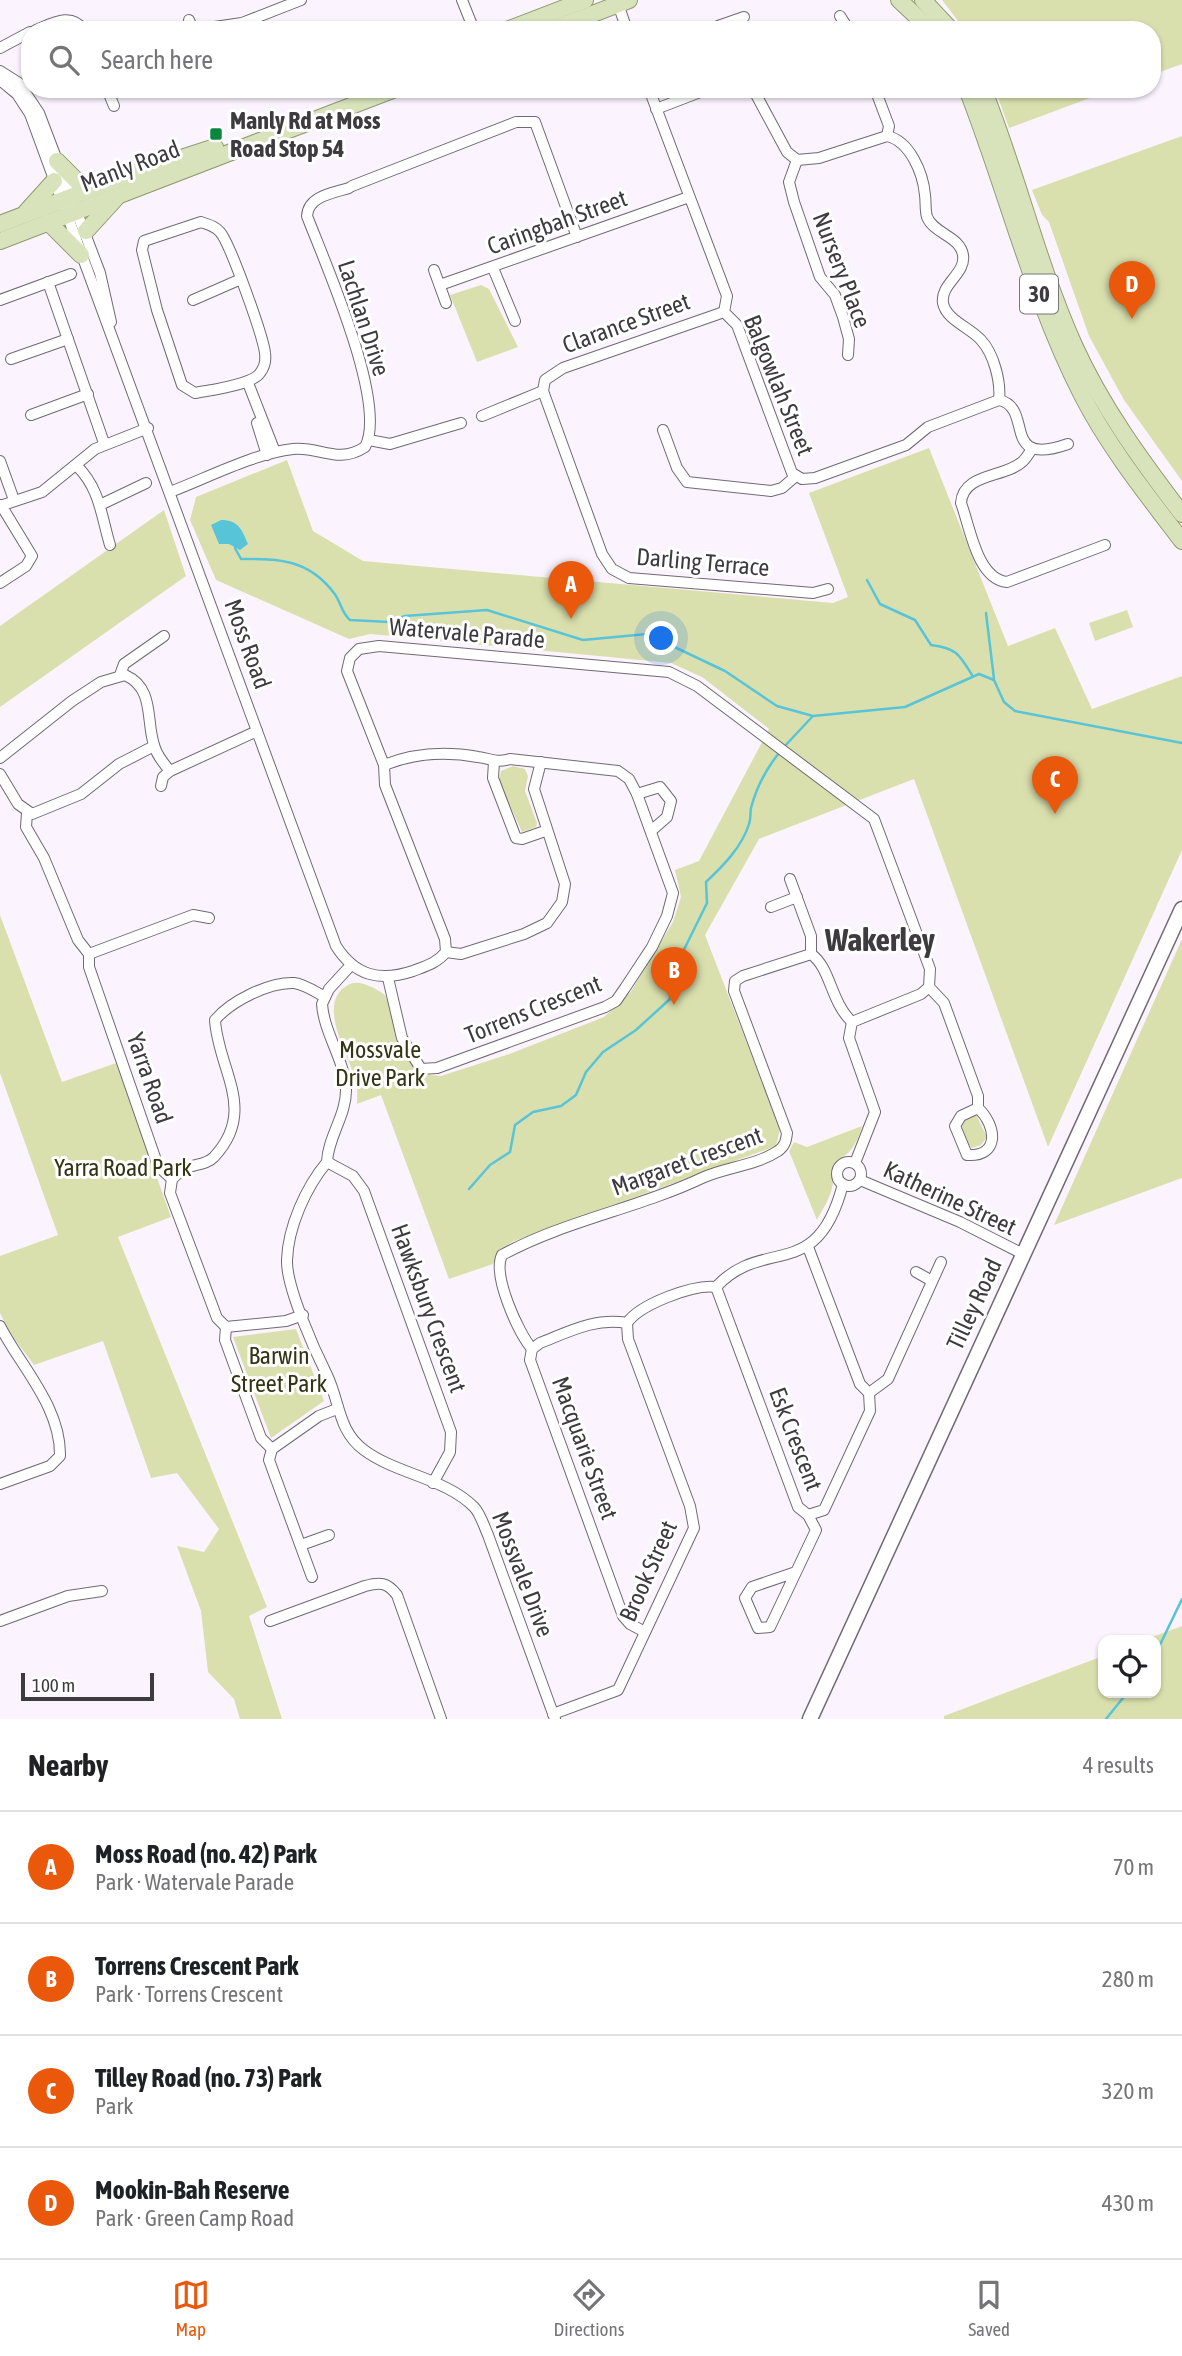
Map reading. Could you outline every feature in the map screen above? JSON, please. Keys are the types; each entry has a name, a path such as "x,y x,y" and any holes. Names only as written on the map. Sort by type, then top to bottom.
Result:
{"main road":[{"path":"530,21 585,0"},
{"path":"898,0 920,21"},
{"path":"923,0 943,21"},
{"path":"573,21 621,1"},
{"name":"Manly Road","path":"0,241 48,222 87,191 220,145 341,98"},
{"name":"Manly Road","path":"0,224 22,216 118,195 371,98"},
{"name":"30","path":"970,98 1068,366 1120,458 1182,541"},
{"name":"30","path":"986,98 1074,345 1120,430 1182,514"},
{"path":"57,161 87,191"},
{"path":"22,216 54,181"},
{"path":"86,231 118,195"},
{"path":"48,222 80,255"},
{"name":"Tilley Road","path":"810,1719 1182,909"}],"street":[{"path":"247,21 301,0"},
{"path":"462,0 470,21"},
{"path":"621,1 625,21"},
{"path":"840,16 843,21"},
{"path":"739,21 744,17"},
{"path":"0,48 21,37"},
{"path":"0,71 21,86"},
{"path":"0,80 17,93 30,114 54,181 69,206"},
{"path":"30,98 57,161 69,206"},
{"path":"111,98 114,106"},
{"name":"Balgowlah Street","path":"652,98 727,296 724,312 737,325 788,466 796,476 814,478 906,445 929,427 999,400"},
{"path":"656,109 685,98"},
{"path":"758,98 787,152 797,160 819,158 887,136 897,138 908,147 925,192 927,218 938,230 955,241 963,253 963,262 947,287 943,303 947,312 981,339 986,347 999,381 999,400 1006,402 1012,409 1024,440 1032,449 1046,452 1068,444"},
{"path":"878,98 889,126 887,136"},
{"name":"Lachlan Drive","path":"369,440 365,374 307,216 308,208 316,200 516,122 536,122 577,237"},
{"name":"Nursery Place","path":"797,160 789,182 794,202 820,277 835,295 843,317 849,338 848,355"},
{"name":"Caringbah Street","path":"440,285 689,197"},
{"name":"Moss Road","path":"69,206 86,231 104,284 112,333"},
{"name":"Moss Road","path":"69,206 80,255 148,428 336,946 351,965"},
{"path":"201,222 214,226 223,234 241,279 266,354 259,375 248,383 225,385 195,393 182,385 144,262 144,241 201,222"},
{"path":"493,268 515,321"},
{"path":"434,270 446,303"},
{"path":"0,300 71,274"},
{"path":"193,300 241,279"},
{"path":"48,282 104,443"},
{"name":"Clarance Street","path":"543,391 545,380 563,368 724,312"},
{"path":"11,359 68,339"},
{"path":"248,383 258,412 257,421 271,454"},
{"path":"482,416 543,391"},
{"name":"Darling Terrace","path":"543,391 602,554 619,575 813,593 828,589"},
{"path":"31,415 88,394"},
{"path":"170,492 271,454 295,448 327,455 352,456 365,447 369,440 390,444 461,423"},
{"path":"0,583 31,561 30,550 1,505 42,492 104,443 148,428"},
{"path":"663,430 677,468 687,482 771,491 782,488 796,476"},
{"path":"1032,449 1022,463 970,484 961,496 961,503 986,571 997,581 1007,582 1105,545"},
{"path":"0,461 14,500"},
{"path":"77,466 91,480 102,505 102,517 110,545"},
{"path":"102,505 146,482"},
{"path":"120,675 124,664 164,636"},
{"name":"Watervale Parade","path":"446,952 440,926 385,785 384,765 347,671 350,659 359,649 379,646 669,672 697,686 874,819 930,969 929,987"},
{"path":"0,758 72,701 101,682 120,675 134,679 144,694 154,746 170,771"},
{"path":"161,786 163,777 170,771 257,731"},
{"path":"27,813 43,811 81,794 119,764 154,746"},
{"name":"Torrens Crescent","path":"384,765 409,755 422,755 480,757 494,762 510,759 618,771 629,779 637,794 673,893 667,916 616,1001 438,1068 421,1069 402,1038 387,978"},
{"path":"494,762 493,778 516,838 522,839 545,831"},
{"path":"172,1179 184,1169 213,1159 228,1136 237,1109 230,1075 216,1036 215,1020 226,1007 272,987 294,983 325,997 351,965 366,974 387,978 431,965 446,952 461,954 478,950 547,922 562,902 565,884 545,831 534,789 541,762"},
{"name":"Yarra Road","path":"0,774 18,804 27,813 26,827 37,845 78,940 89,954 89,967 158,1166 172,1179 170,1193 217,1318 226,1327 225,1340 261,1438 272,1449"},
{"path":"637,794 660,787 671,801 667,817 651,831"},
{"path":"790,879 811,936 811,954 820,960 839,1010 852,1022"},
{"path":"771,907 797,897"},
{"path":"89,954 194,915 209,918"},
{"name":"Margaret Crescent","path":"532,1349 517,1325 498,1269 502,1255 602,1216 685,1188 702,1178 756,1162 779,1150 786,1142 787,1133 734,991 735,981 811,954"},
{"path":"852,1022 921,994 929,987 944,1003 978,1096 978,1108"},
{"name":"Mossvale Drive","path":"325,997 322,1013 346,1092 342,1112 328,1149 327,1162 315,1176 290,1237 287,1262 303,1315 349,1436 365,1451 459,1496 475,1508 488,1535 554,1717"},
{"path":"852,1022 849,1038 875,1112 855,1163"},
{"path":"978,1108 984,1113 993,1139 991,1147 978,1156 967,1155 955,1126 961,1116 978,1108"},
{"name":"Hawksbury Crescent","path":"327,1162 353,1176 364,1191 451,1432 450,1452 433,1483"},
{"path":"626,1323 637,1311 702,1285 716,1287 729,1273 808,1247 824,1231 838,1202 843,1184 838,1176 839,1168 847,1162 855,1163 861,1171 860,1180 853,1185 843,1184"},
{"name":"Katherine Street","path":"860,1180 960,1222 1023,1254"},
{"path":"808,1247 860,1384 869,1393 888,1379 941,1262"},
{"path":"916,1272 932,1281"},
{"name":"Esk Crescent","path":"716,1287 798,1507 808,1515 824,1510 870,1411 869,1393"},
{"path":"226,1327 286,1321 303,1315"},
{"name":"Macquarie Street","path":"626,1323 612,1320 561,1335 532,1349 530,1360 624,1616 630,1624 645,1632"},
{"name":"Brook Street","path":"554,1717 618,1690 694,1528 690,1506 628,1339 626,1323"},
{"path":"0,1326 37,1384 60,1443 60,1456 50,1466 0,1484"},
{"path":"312,1577 269,1460 272,1449 319,1416 337,1409"},
{"path":"796,1572 752,1587 746,1598 758,1628 770,1627 816,1530 808,1515"},
{"path":"301,1545 329,1535"},
{"path":"270,1621 365,1586 376,1583 391,1587 397,1595 441,1719"},
{"path":"0,1621 68,1596 102,1591"}],"green space":[{"path":"942,0 1182,0 1182,64 1161,72 1161,21 958,21"},
{"path":"998,98 1090,98 1009,128"},
{"path":"1182,136 1182,481 1124,400 1089,336 1049,222 1042,215 1032,190"},
{"path":"481,285 489,289 518,347 477,362 450,295"},
{"name":"Mossvale Drive Park","path":"929,448 1008,646 1055,628 1092,709 1182,676 1182,850 1048,1147 914,779 759,839 705,935 780,1129 776,1146 514,1241 499,1250 493,1264 449,1279 381,1095 357,1104 356,1082 334,1016 334,1003 339,992 350,984 359,983 385,995 410,1061 420,1074 441,1076 512,1053 604,1017 630,993 673,922 681,897 675,870 699,861 769,729 702,677 671,663 370,634 349,639 216,580 190,520 196,497 287,460 313,531 363,561 833,603 848,597 809,493"},
{"path":"164,510 186,576 0,707 0,626"},
{"path":"1127,610 1133,627 1095,641 1089,623"},
{"path":"513,766 525,769 528,776 525,791 537,823 536,827 522,832 499,781 501,771"},
{"name":"Yarra Road Park","path":"0,915 62,1082 116,1063 171,1217 118,1237 267,1607 249,1616 282,1719 240,1719 234,1699 208,1672 201,1611 177,1546 204,1552 219,1529 177,1473 151,1478 103,1341 34,1365 10,1333 0,1313 0,1256 58,1235 0,1073"},
{"path":"1182,939 1182,1178 1054,1225"},
{"path":"976,1115 987,1137 981,1145 972,1148 964,1139 961,1124 962,1120"},
{"path":"862,1126 853,1147 832,1169 832,1189 817,1220 789,1151 794,1142 807,1147"},
{"name":"Barwin Street Park","path":"296,1329 324,1401 271,1438 233,1337"},
{"path":"1182,1626 1182,1719 944,1719 944,1716 1098,1658 1098,1698 1161,1698 1161,1635 1158,1635"}],"water":[{"path":"221,520 236,524 248,544 240,550 229,544 219,544 211,525"}],"waterway":[{"path":"235,548 241,559 292,563 314,573 334,593 350,620 389,622 405,616 487,610 583,640 647,634 725,671 777,706 813,716 905,707 979,674 994,680 1004,702 1015,711 1182,743"},
{"path":"867,580 880,604 915,620 931,645 952,650 972,675"},
{"path":"986,613 994,679"},
{"path":"783,748 812,717"},
{"path":"469,1189 490,1165 510,1152 515,1125 533,1112 561,1106 576,1095 586,1072 603,1052 636,1030 670,999 670,978 707,903 706,882 742,841 759,786 779,753"},
{"path":"1161,1643 1182,1599"},
{"path":"1106,1719 1123,1698"}],"place":[{"name":"Manly Rd at Moss Road Stop 54","path":"216,134"},
{"name":"Mookin-Bah Reserve","path":"1132,319"},
{"name":"Moss Road (no. 42) Park","path":"571,619"},
{"name":"Tilley Road (no. 73) Park","path":"1055,814"},
{"name":"Torrens Crescent Park","path":"674,1005"}],"district":[{"name":"Wakerley","path":"880,939"}]}
